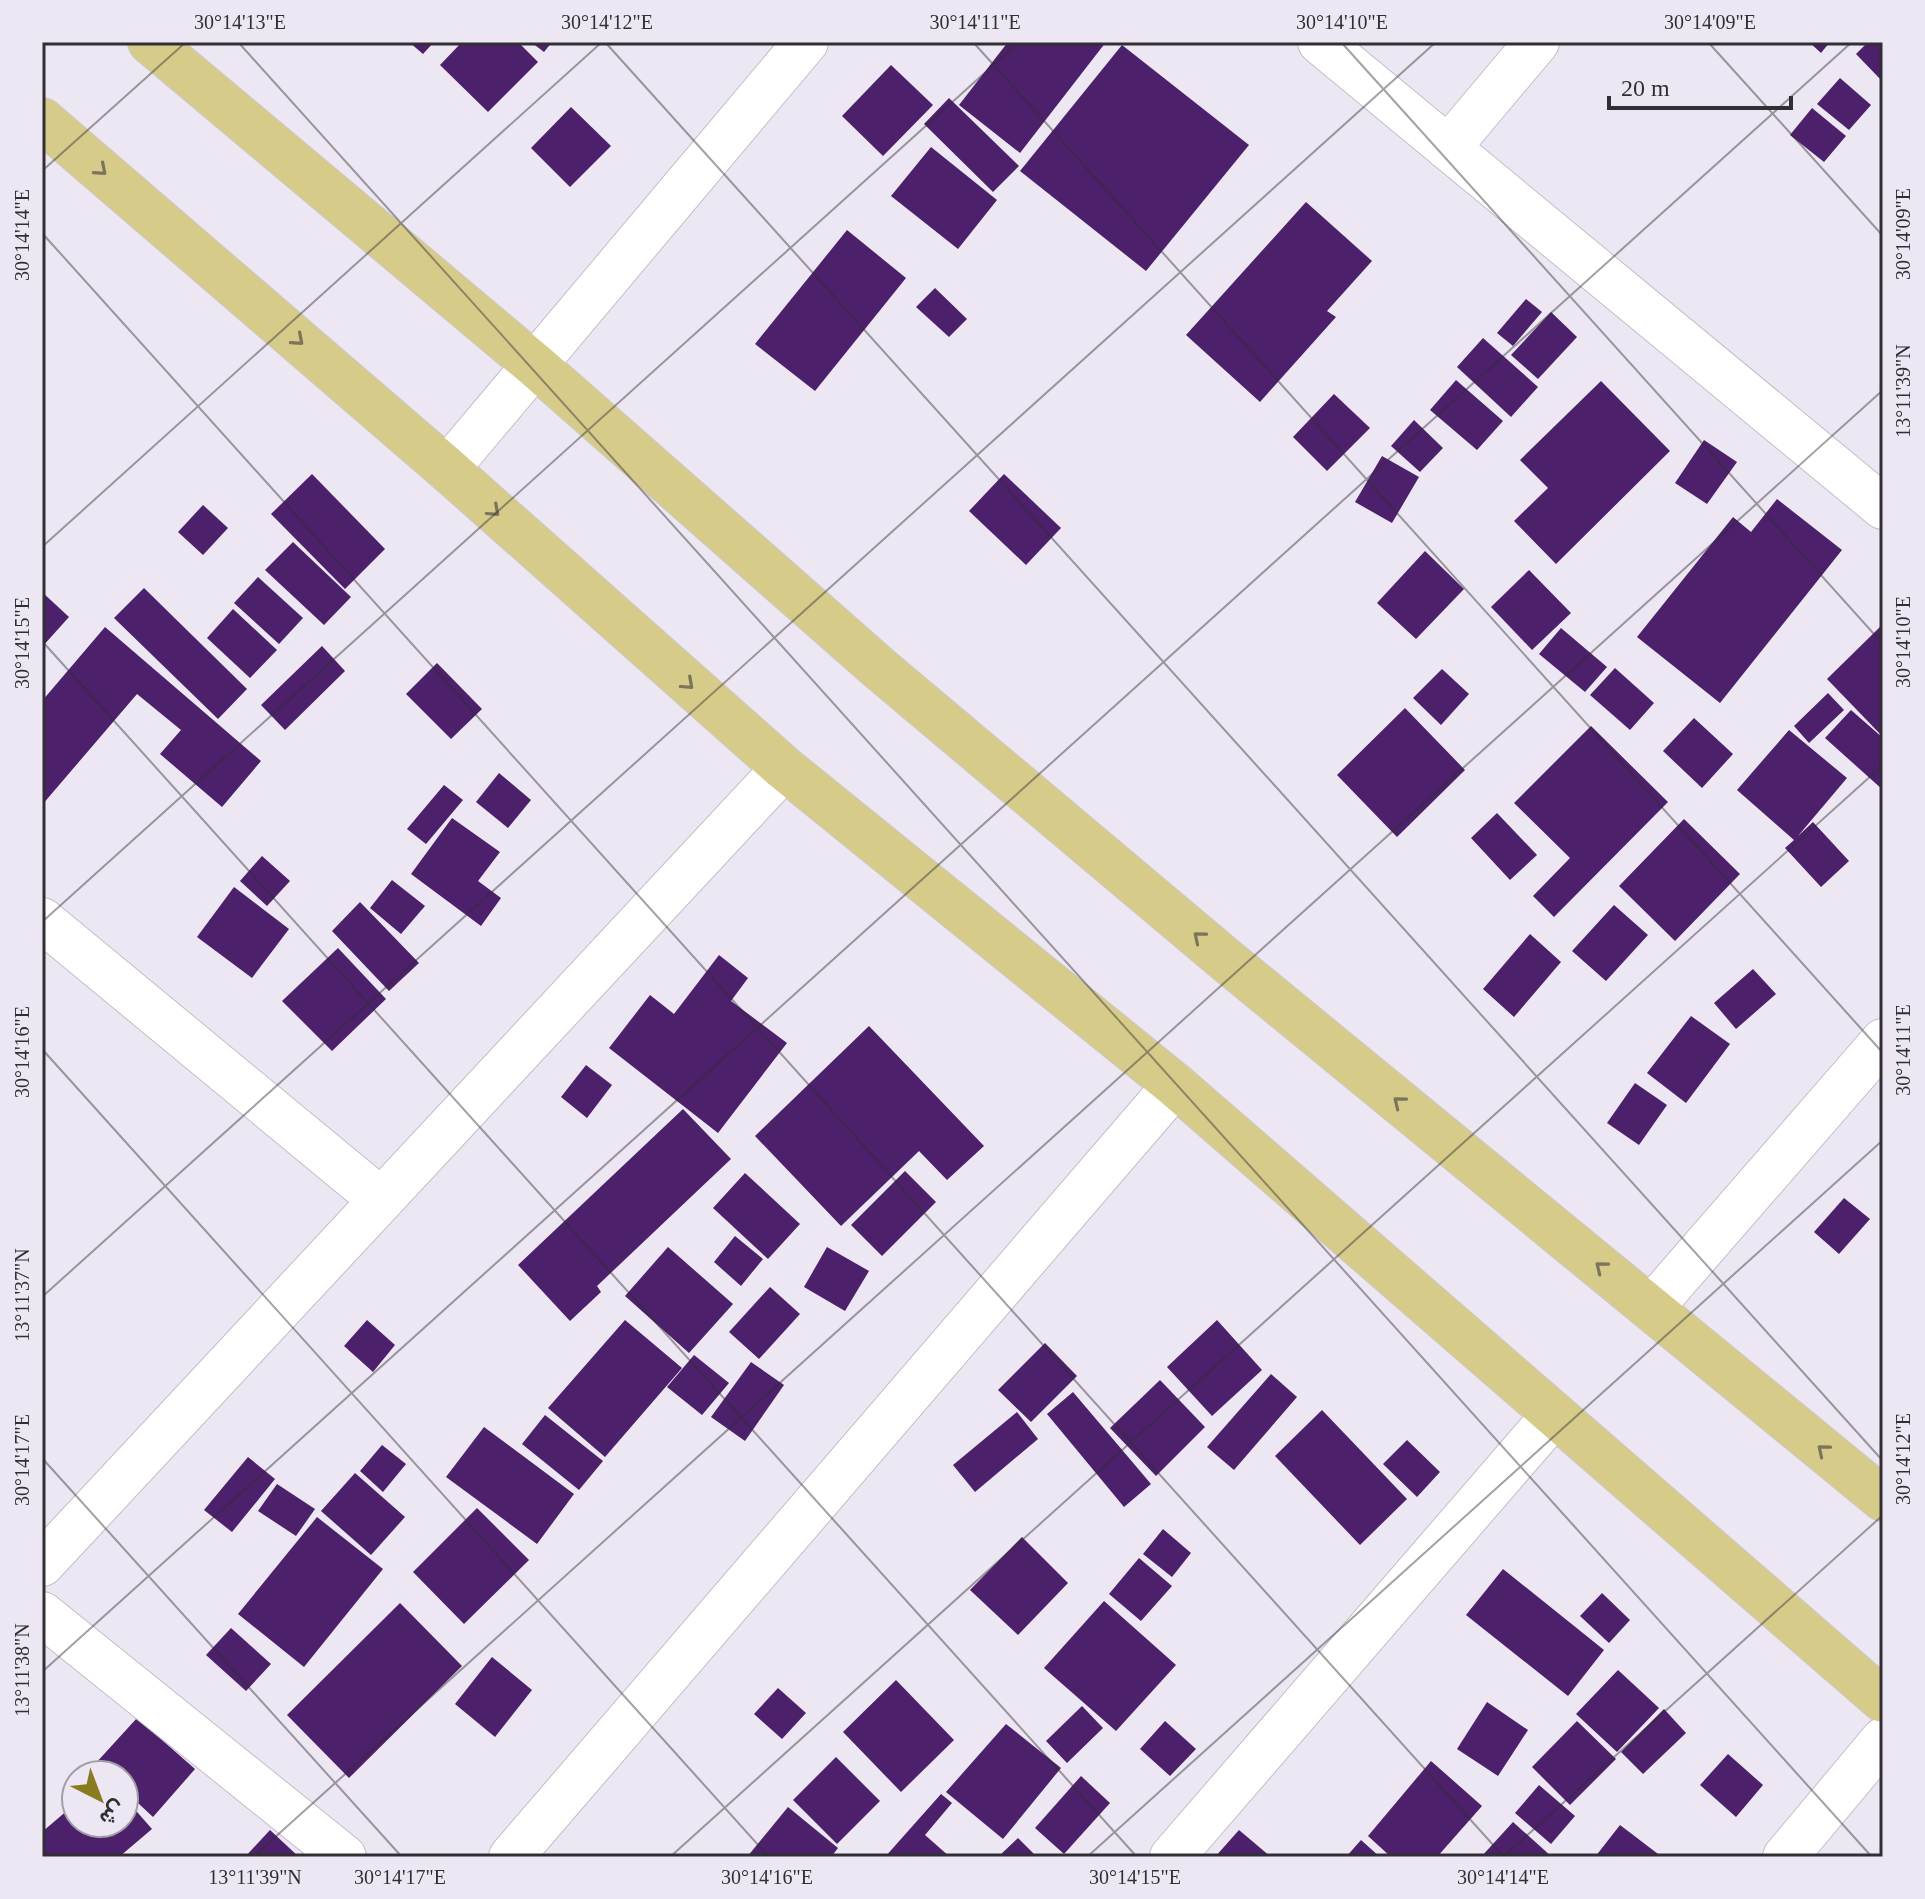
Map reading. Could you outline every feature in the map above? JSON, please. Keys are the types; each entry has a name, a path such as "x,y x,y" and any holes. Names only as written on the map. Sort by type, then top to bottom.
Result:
{"main road":[{"path":"150,42 536,366 891,679 1226,960 1883,1499"},
{"path":"42,120 447,469 784,768 1175,1085 1883,1700"}],"street":[{"path":"447,469 806,42"},
{"path":"1320,42 1883,507"},
{"path":"1448,148 1537,42"},
{"path":"42,1564 784,768"},
{"path":"42,920 381,1200"},
{"path":"1651,1308 1883,1041"},
{"path":"511,1857 1175,1085"},
{"path":"1172,1857 1554,1415"},
{"path":"42,1614 344,1857"},
{"path":"1785,1857 1883,1740"}],"building":[{"path":"409,42 434,42 423,54"},
{"path":"462,42 518,42 538,62 488,112 440,65"},
{"path":"531,42 552,42 544,52"},
{"path":"1008,42 1106,42 1020,153 959,105"},
{"path":"1809,42 1830,42 1821,53"},
{"path":"1868,42 1883,42 1883,82 1856,54"},
{"path":"1122,45 1249,145 1146,271 1020,171"},
{"path":"891,65 933,105 883,156 842,116"},
{"path":"1840,78 1871,105 1849,130 1817,104"},
{"path":"949,98 1019,166 993,192 924,124"},
{"path":"571,107 611,146 570,187 531,148"},
{"path":"1812,108 1846,136 1824,162 1790,135"},
{"path":"931,147 997,200 958,249 891,196"},
{"path":"1306,202 1372,261 1327,311 1336,317 1260,402 1186,335"},
{"path":"847,230 906,278 815,391 755,344"},
{"path":"935,288 967,319 949,337 916,307"},
{"path":"1526,299 1542,312 1513,346 1497,333"},
{"path":"1551,312 1577,337 1538,379 1511,355"},
{"path":"1483,338 1538,387 1511,417 1457,367"},
{"path":"1456,380 1503,421 1477,450 1430,410"},
{"path":"1601,381 1670,451 1556,564 1514,521 1548,488 1520,460"},
{"path":"1334,394 1370,428 1327,471 1293,437"},
{"path":"1414,420 1443,448 1420,472 1391,446"},
{"path":"1704,440 1737,462 1707,504 1675,483"},
{"path":"1382,456 1419,477 1392,523 1355,502"},
{"path":"312,474 385,549 345,589 271,514"},
{"path":"1004,474 1061,528 1026,565 969,511"},
{"path":"1777,499 1842,550 1720,703 1637,637 1733,517 1751,532"},
{"path":"203,505 228,528 203,555 178,532"},
{"path":"293,542 351,597 324,625 265,570"},
{"path":"1425,551 1464,589 1416,639 1377,603"},
{"path":"1529,570 1571,613 1532,650 1491,607"},
{"path":"258,577 303,618 279,644 234,603"},
{"path":"144,588 247,689 218,719 114,618"},
{"path":"42,592 69,617 42,647"},
{"path":"233,609 277,650 250,678 207,638"},
{"path":"1883,624 1883,737 1827,679"},
{"path":"105,627 261,761 222,807 160,754 181,730 137,694 42,805 42,701"},
{"path":"1561,628 1607,667 1585,692 1539,654"},
{"path":"322,646 345,671 285,730 261,705"},
{"path":"437,663 482,709 451,739 406,694"},
{"path":"1615,668 1654,703 1630,730 1590,695"},
{"path":"1442,669 1469,694 1441,725 1413,698"},
{"path":"1828,693 1844,710 1809,743 1794,726"},
{"path":"1405,708 1465,770 1397,837 1337,775"},
{"path":"1851,710 1883,738 1883,790 1825,738"},
{"path":"1694,718 1733,754 1702,788 1663,751"},
{"path":"1591,726 1668,802 1554,917 1533,896 1570,858 1514,803"},
{"path":"1789,730 1847,778 1798,836 1813,822 1849,861 1821,887 1785,848 1794,840 1737,790"},
{"path":"499,773 531,800 508,828 476,802"},
{"path":"444,785 463,800 426,844 407,829"},
{"path":"1497,813 1537,855 1510,880 1471,838"},
{"path":"452,818 500,852 478,881 501,898 481,926 411,874"},
{"path":"1684,819 1740,874 1675,941 1619,886"},
{"path":"262,856 290,881 267,906 240,881"},
{"path":"392,880 425,906 401,934 370,908"},
{"path":"234,887 289,929 252,978 197,937"},
{"path":"360,902 419,963 389,991 332,931"},
{"path":"1614,905 1648,935 1606,981 1572,951"},
{"path":"1530,934 1561,962 1514,1017 1483,989"},
{"path":"338,948 386,999 332,1051 282,1001"},
{"path":"719,955 748,978 731,1001 787,1043 718,1133 609,1048 650,995 674,1014"},
{"path":"1753,969 1776,994 1736,1029 1714,1003"},
{"path":"1691,1016 1730,1044 1686,1103 1647,1073"},
{"path":"869,1026 984,1146 947,1180 919,1151 841,1226 755,1136"},
{"path":"586,1065 612,1085 587,1118 561,1097"},
{"path":"1635,1083 1667,1105 1639,1145 1607,1123"},
{"path":"683,1109 731,1159 597,1286 601,1292 570,1321 518,1265"},
{"path":"905,1171 936,1202 882,1256 851,1225"},
{"path":"745,1173 800,1224 768,1259 713,1208"},
{"path":"1844,1198 1870,1219 1839,1254 1814,1232"},
{"path":"735,1236 763,1259 741,1286 714,1262"},
{"path":"668,1247 733,1304 689,1353 625,1296"},
{"path":"827,1247 869,1271 845,1311 804,1287"},
{"path":"770,1287 800,1314 759,1359 729,1332"},
{"path":"367,1320 395,1345 373,1372 344,1346"},
{"path":"625,1320 682,1368 605,1457 548,1408"},
{"path":"1217,1320 1262,1370 1212,1416 1167,1367"},
{"path":"1045,1343 1077,1376 1031,1422 998,1390"},
{"path":"694,1355 729,1383 702,1415 667,1387"},
{"path":"751,1362 784,1385 745,1441 711,1417"},
{"path":"1271,1374 1297,1397 1234,1470 1207,1447"},
{"path":"1160,1380 1205,1427 1156,1476 1110,1428"},
{"path":"1073,1392 1151,1484 1124,1507 1047,1414"},
{"path":"1322,1410 1407,1499 1360,1545 1275,1456"},
{"path":"1017,1412 1038,1439 975,1492 953,1465"},
{"path":"545,1415 603,1461 579,1490 522,1444"},
{"path":"484,1427 574,1494 537,1544 446,1477"},
{"path":"1407,1440 1440,1472 1417,1497 1383,1464"},
{"path":"382,1445 406,1464 383,1492 360,1471"},
{"path":"248,1457 275,1479 232,1532 204,1510"},
{"path":"355,1473 405,1517 371,1555 321,1511"},
{"path":"277,1484 315,1509 296,1536 258,1511"},
{"path":"477,1508 529,1560 464,1624 413,1572"},
{"path":"317,1517 383,1569 304,1667 238,1614"},
{"path":"1163,1529 1191,1553 1172,1577 1143,1554"},
{"path":"1022,1537 1068,1583 1018,1635 970,1590"},
{"path":"1139,1558 1172,1586 1141,1621 1109,1594"},
{"path":"1503,1569 1604,1650 1568,1696 1466,1615"},
{"path":"1602,1593 1630,1620 1609,1643 1580,1616"},
{"path":"1104,1601 1176,1665 1116,1731 1044,1668"},
{"path":"400,1603 462,1666 349,1778 287,1715"},
{"path":"231,1628 271,1664 246,1691 206,1655"},
{"path":"492,1657 532,1690 495,1737 455,1704"},
{"path":"1618,1670 1659,1708 1617,1752 1576,1714"},
{"path":"896,1680 954,1740 901,1792 843,1732"},
{"path":"778,1688 806,1713 782,1739 754,1714"},
{"path":"1487,1702 1528,1730 1498,1776 1457,1749"},
{"path":"1082,1706 1103,1728 1067,1763 1046,1741"},
{"path":"1664,1709 1686,1733 1643,1774 1621,1752"},
{"path":"137,1718 195,1769 153,1817 140,1805 140,1759 100,1759"},
{"path":"1165,1721 1196,1749 1170,1776 1140,1749"},
{"path":"1577,1721 1616,1759 1570,1805 1532,1767"},
{"path":"1006,1724 1061,1768 1003,1839 946,1792"},
{"path":"1728,1754 1763,1785 1736,1817 1700,1785"},
{"path":"836,1757 880,1801 837,1844 793,1800"},
{"path":"1431,1761 1482,1806 1437,1857 1391,1857 1368,1836"},
{"path":"1081,1776 1110,1803 1064,1854 1035,1828"},
{"path":"1539,1785 1575,1816 1551,1844 1515,1813"},
{"path":"941,1794 952,1803 925,1835 950,1857 885,1857"},
{"path":"788,1807 838,1848 831,1857 747,1857"},
{"path":"140,1815 152,1829 119,1857 42,1857 42,1832 60,1817 60,1839 140,1839"},
{"path":"1513,1822 1552,1857 1481,1857"},
{"path":"1620,1825 1662,1857 1595,1857"},
{"path":"270,1830 299,1857 245,1857"},
{"path":"1239,1830 1271,1857 1215,1857"},
{"path":"1018,1838 1037,1857 998,1857"},
{"path":"1361,1840 1380,1857 1346,1857"}]}
